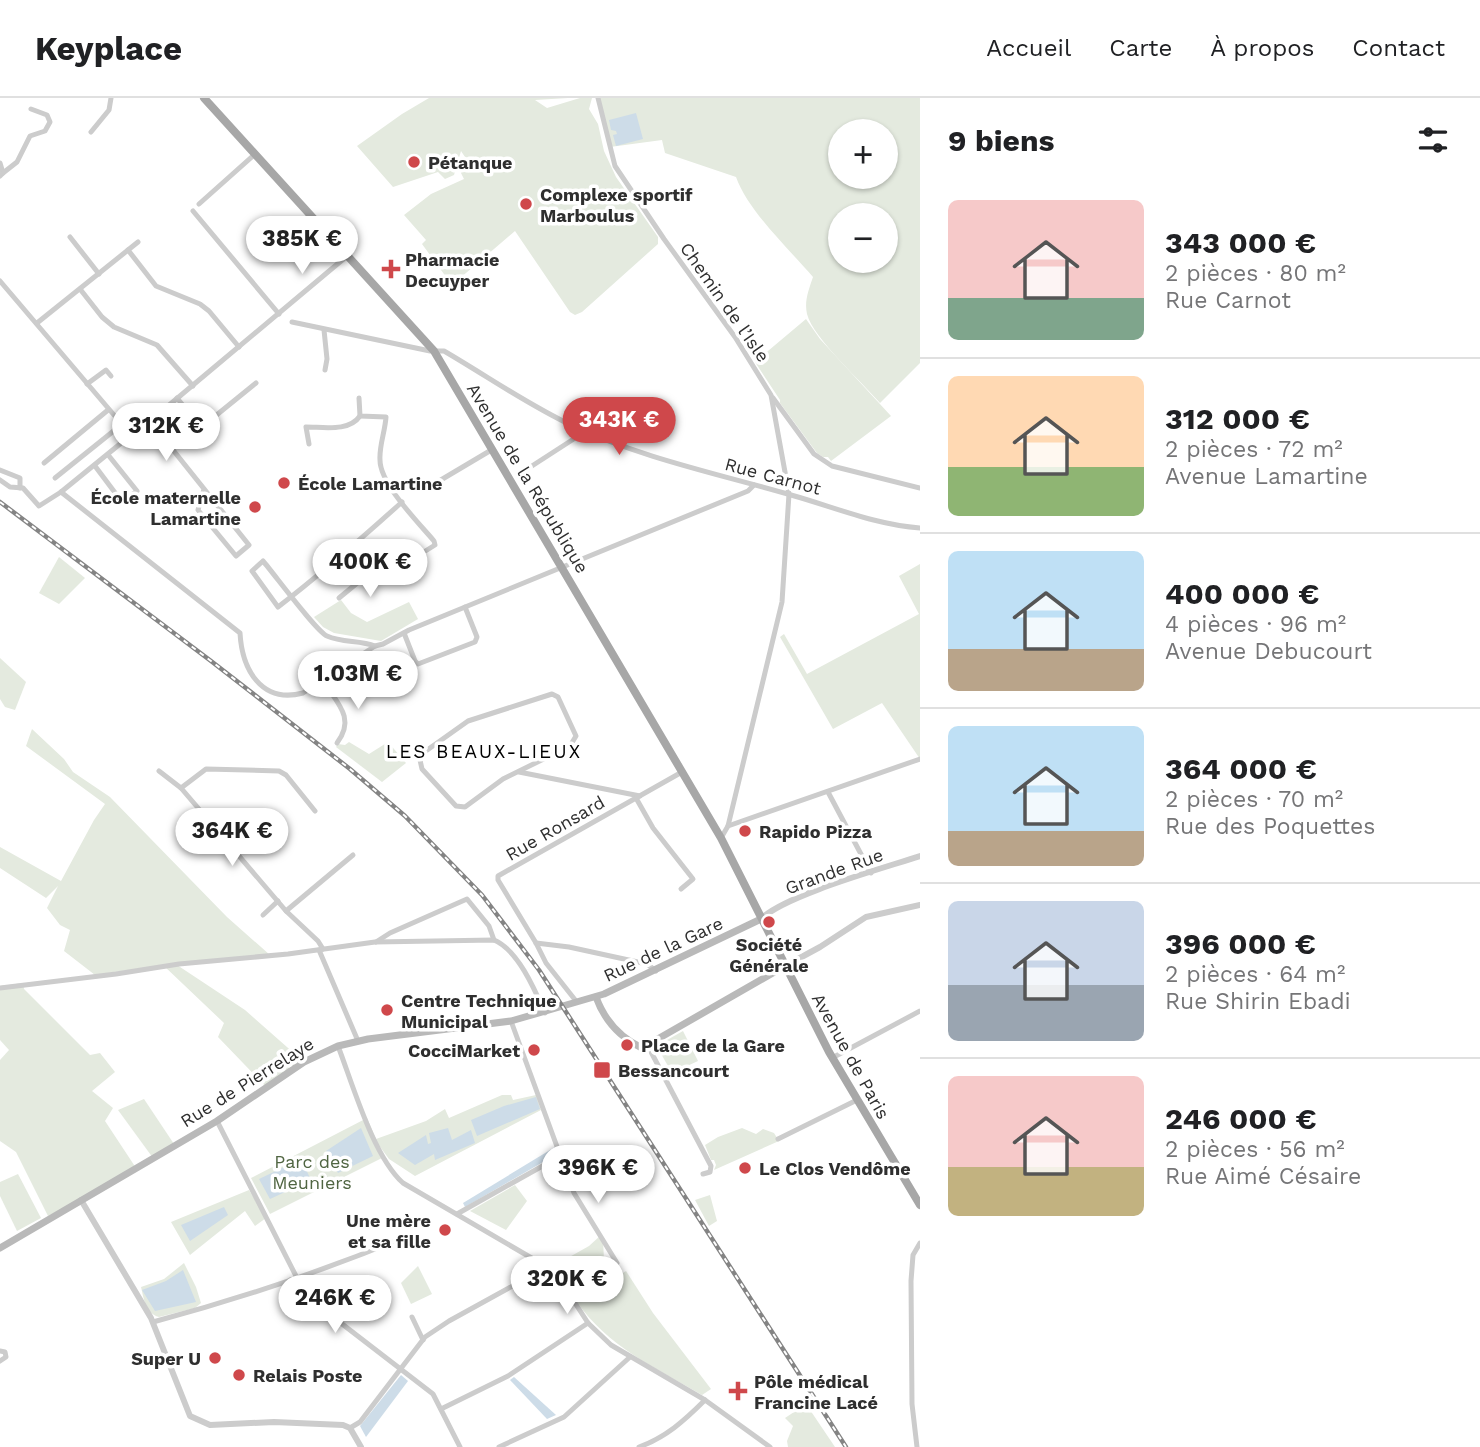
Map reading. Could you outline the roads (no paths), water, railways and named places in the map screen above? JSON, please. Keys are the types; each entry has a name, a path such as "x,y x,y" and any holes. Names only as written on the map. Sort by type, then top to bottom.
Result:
{"main road":[{"name":"Avenue de la République","path":"204,98 434,351 721,838 761,919"},
{"name":"Avenue de Paris","path":"761,919 853,1102 920,1205"},
{"name":"Rue de la Gare","path":"576,1001 596,997 656,971 761,919"},
{"path":"596,997 602,1014 610,1025 638,1047 651,1044 785,966"},
{"name":"Rue de Pierrelaye","path":"0,1248 217,1121 304,1062 338,1046 488,1022 511,1021 545,1013 576,1001"}],"street":[{"path":"91,132 109,110 111,98"},
{"name":"Chemin de l’Isle","path":"598,98 615,166 735,337 771,395 789,494 782,602 728,826 721,838"},
{"path":"2,175 17,162 30,136 45,131 50,122 47,115 31,109"},
{"path":"199,204 255,154"},
{"path":"0,163 2,175"},
{"path":"193,211 279,314"},
{"path":"70,237 99,274"},
{"path":"37,323 138,243"},
{"path":"128,250 156,286 200,304 239,347"},
{"path":"0,480 10,487 20,488 39,506 61,492 109,456 131,435 141,435 177,398 347,256"},
{"path":"0,281 131,435"},
{"path":"80,289 102,317 114,327 157,345 192,386"},
{"name":"Rue Carnot","path":"292,322 444,351 546,411 586,431 706,473 898,526 920,528"},
{"path":"324,330 327,359 325,370"},
{"path":"440,360 450,355"},
{"path":"87,384 106,370 111,376"},
{"path":"177,398 199,425 204,426 256,383"},
{"path":"771,395 814,454 832,466 920,488"},
{"path":"309,444 306,427 354,424 360,416 359,398"},
{"path":"44,463 108,410"},
{"path":"360,416 386,417 385,437 380,450 382,475 435,545 370,586 363,578"},
{"path":"55,478 121,425"},
{"path":"153,425 250,545 236,556 198,510 204,489"},
{"path":"519,475 586,431"},
{"path":"429,487 493,449"},
{"path":"95,466 122,502 137,491 109,456"},
{"path":"0,470 20,478 20,488"},
{"path":"61,492 240,633 241,653 250,675 271,692 291,696 303,693 375,646 748,491 754,485"},
{"path":"375,646 330,638 321,633 293,596 263,561 252,571 278,607 293,596 354,546 402,502"},
{"path":"354,546 382,578"},
{"path":"339,598 373,570"},
{"path":"404,633 418,664 475,642 477,637 466,607"},
{"path":"323,681 346,716 346,729 337,743"},
{"path":"519,772 570,746 576,736 558,697 552,694 468,721 423,753 420,760 422,769 456,806 465,807 503,779 519,772 638,797 653,828 693,878 681,889"},
{"path":"728,826 920,760"},
{"path":"181,789 206,769 279,771 286,775 315,811"},
{"path":"159,771 181,789 286,911 318,941 358,1041"},
{"name":"Rue Ronsard","path":"576,1001 546,963 498,876 682,772"},
{"path":"828,792 871,873"},
{"path":"286,911 353,855"},
{"name":"Grande Rue","path":"761,919 793,901 920,856"},
{"path":"375,942 467,899 489,926 495,940"},
{"path":"263,915 278,901"},
{"path":"785,966 866,917 920,905"},
{"path":"0,988 375,942 495,940 512,953 537,994 545,1013"},
{"path":"536,943 569,947 647,964 656,971"},
{"path":"832,1058 920,1010"},
{"path":"511,1021 574,1194 617,1263 568,1294"},
{"path":"651,1044 650,1050 711,1167 702,1174"},
{"path":"338,1046 366,1119 392,1173 403,1183 547,1266 588,1323 611,1345 705,1400 771,1447"},
{"path":"778,1139 853,1102"},
{"path":"217,1121 298,1278"},
{"path":"457,1214 562,1155"},
{"path":"81,1200 153,1322 187,1409 195,1420 210,1425 292,1422 350,1427 360,1422 422,1340 449,1321 547,1266"},
{"path":"153,1322 298,1278 354,1259 405,1237"},
{"path":"917,1447 912,1404 911,1281 913,1255 920,1243"},
{"path":"290,1280 298,1290 433,1394 460,1447"},
{"path":"412,1317 422,1340"},
{"path":"441,1409 508,1376 588,1323"},
{"path":"0,1351 5,1352 6,1357 0,1361"},
{"path":"499,1447 564,1417 629,1357"},
{"path":"639,1447 649,1445 672,1431 705,1400"},
{"path":"350,1427 361,1447"}],"water":[{"path":"636,113 643,139 616,146 613,135 617,134 611,130 609,120"},
{"path":"536,1097 540,1109 477,1136 471,1120 504,1106"},
{"path":"361,1128 373,1156 338,1173 326,1151"},
{"path":"448,1128 452,1140 471,1130 475,1143 435,1160 434,1154 415,1165 398,1153 426,1135 428,1144 431,1143 429,1133"},
{"path":"555,1147 557,1154 465,1207 463,1203"},
{"path":"301,1159 311,1180 270,1199 259,1179"},
{"path":"224,1207 228,1215 190,1241 181,1225"},
{"path":"183,1270 196,1302 155,1311 142,1290 166,1281"},
{"path":"401,1375 408,1381 366,1437 360,1426"},
{"path":"514,1377 556,1415 547,1419 510,1380"}],"railway":[{"path":"0,502 350,769 405,816 482,895 539,970 846,1447"}],"place":[{"name":"Pétanque","path":"414,162"},
{"name":"Complexe sportif Marboulus","path":"526,204"},
{"name":"Pharmacie Decuyper","path":"391,269"},
{"name":"École Lamartine","path":"284,483"},
{"name":"École maternelle Lamartine","path":"255,507"},
{"name":"Rapido Pizza","path":"745,831"},
{"name":"Société Générale","path":"769,922"},
{"name":"Centre Technique Municipal","path":"387,1010"},
{"name":"Place de la Gare","path":"627,1045"},
{"name":"CocciMarket","path":"534,1050"},
{"name":"Bessancourt","path":"602,1070"},
{"name":"Le Clos Vendôme","path":"745,1168"},
{"name":"Une mère et sa fille","path":"445,1230"},
{"name":"Super U","path":"215,1358"},
{"name":"Relais Poste","path":"239,1375"},
{"name":"Pôle médical Francine Lacé","path":"738,1391"}],"district":[{"name":"LES BEAUX-LIEUX","path":"484,751"}],"park label":[{"name":"Parc des Meuniers","path":"312,1171"}]}
